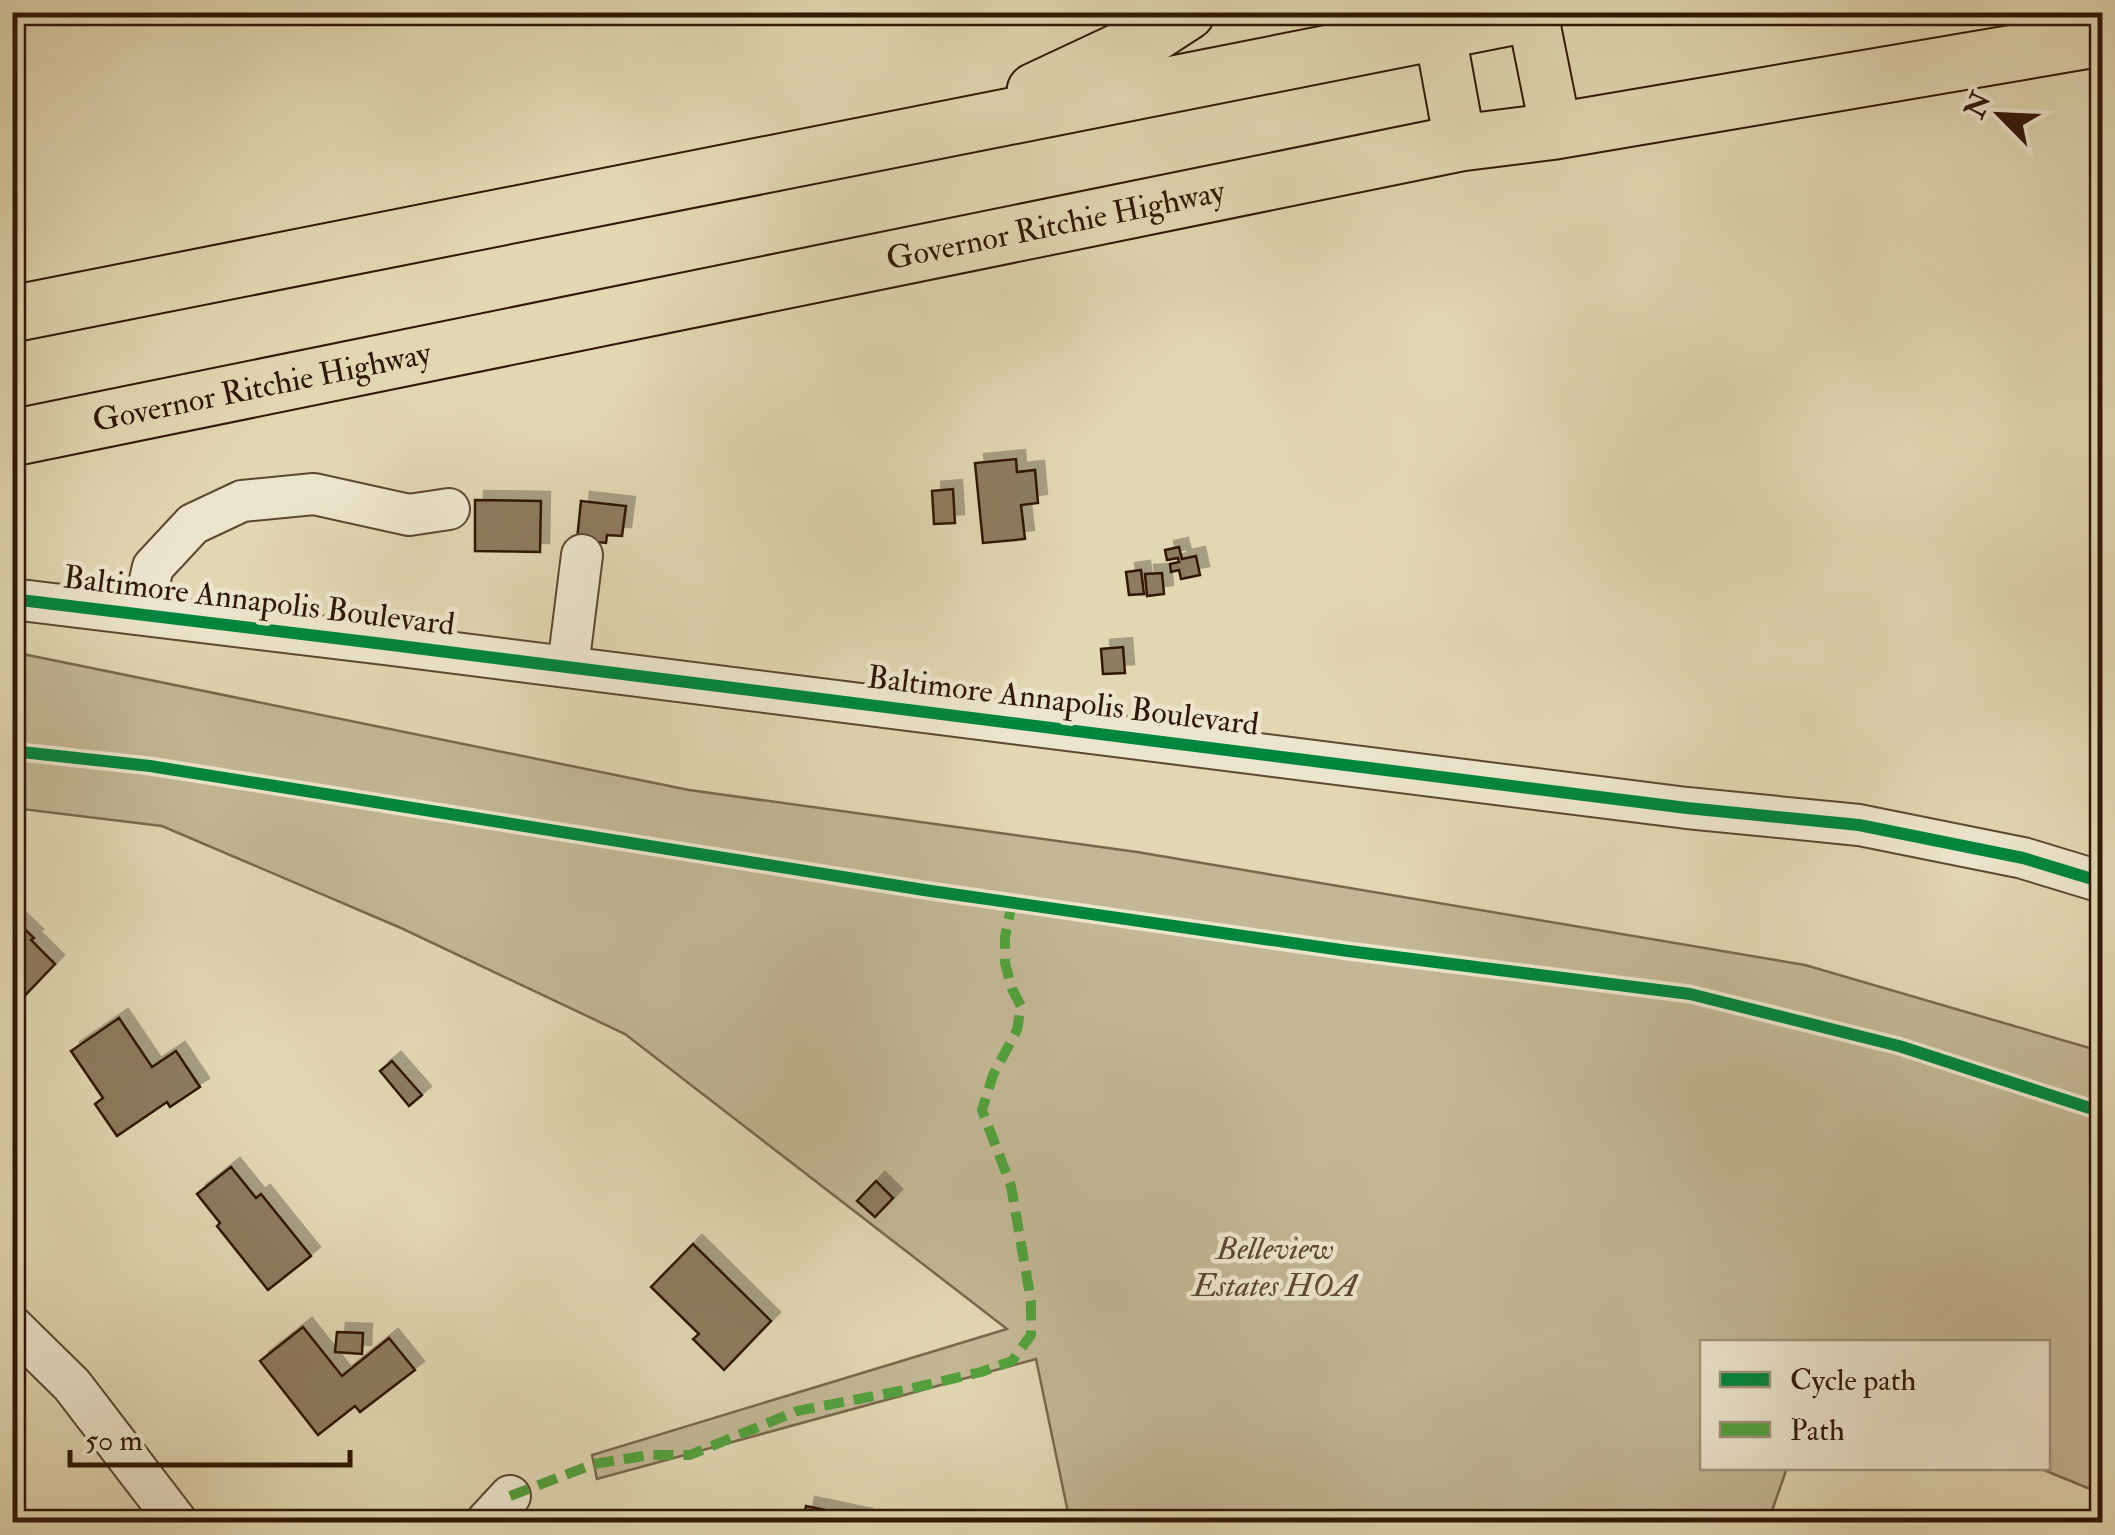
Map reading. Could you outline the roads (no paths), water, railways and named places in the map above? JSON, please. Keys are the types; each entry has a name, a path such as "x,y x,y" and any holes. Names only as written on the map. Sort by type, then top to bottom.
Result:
{"highway":[{"path":"958,128 1144,40 1188,12"},
{"path":"12,314 958,128 1437,22 1533,13"},
{"name":"Governor Ritchie Highway","path":"12,438 1460,144 1556,132 2102,38"}],"main road":[{"path":"1533,13 1556,132"},
{"path":"1437,22 1460,144"}],"street":[{"path":"142,614 153,567 193,524 242,502 314,494 409,515 449,509"},
{"path":"568,667 582,555"},
{"name":"Baltimore Annapolis Boulevard","path":"12,599 1667,805 1859,825 2023,858 2102,882"},
{"path":"12,1326 72,1385 177,1522"}],"park label":[{"name":"Belleview Estates HOA","path":"1275,1268"}]}
